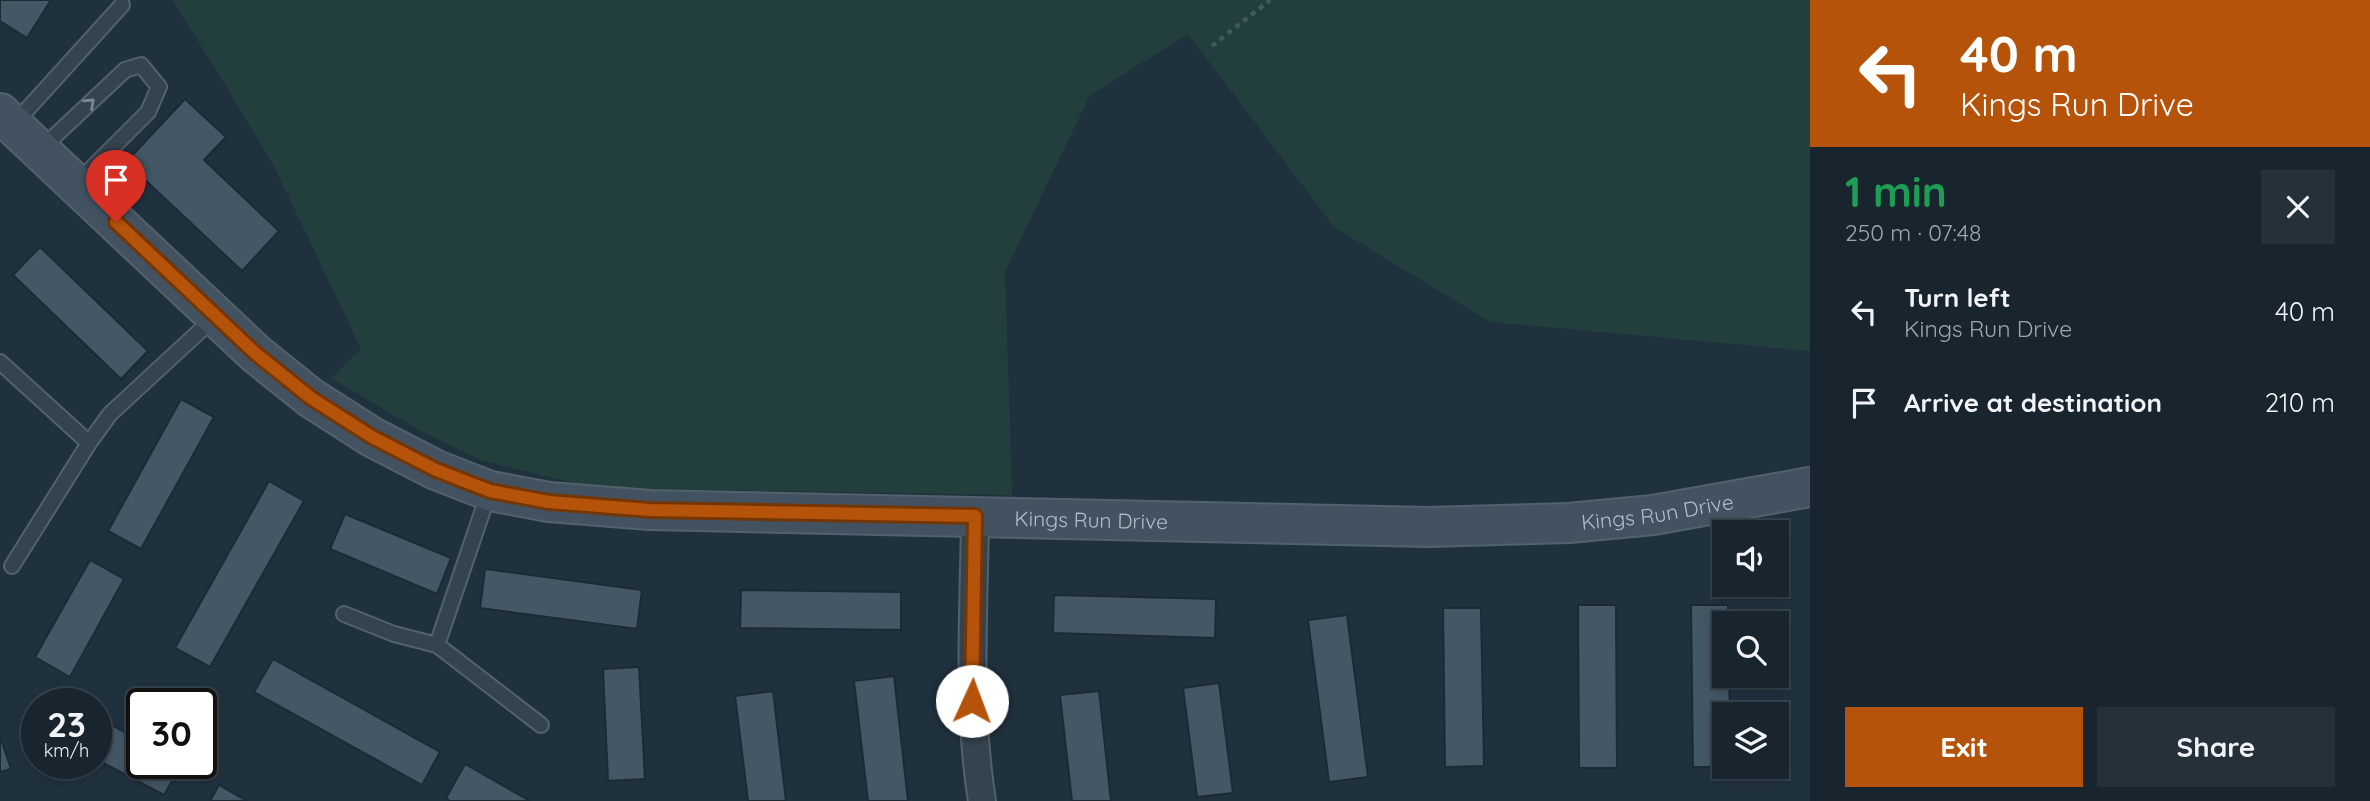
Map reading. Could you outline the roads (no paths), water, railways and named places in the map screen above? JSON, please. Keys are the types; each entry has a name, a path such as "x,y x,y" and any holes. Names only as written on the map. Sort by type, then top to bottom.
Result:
{"street":[{"name":"Kings Run Drive","path":"13,130 76,184 255,353 311,398 372,437 436,470 490,491 549,502 650,510 1441,527 1569,523 1653,515 1810,487"},
{"path":"975,516 972,701 982,801"}],"lane":[{"path":"13,130 122,5"},
{"path":"13,130 125,70 141,65 159,87 148,113 76,184"},
{"path":"12,566 110,414 216,316"},
{"path":"0,362 89,443"},
{"path":"437,645 490,491"},
{"path":"344,614 394,634 437,645 541,725"}]}
